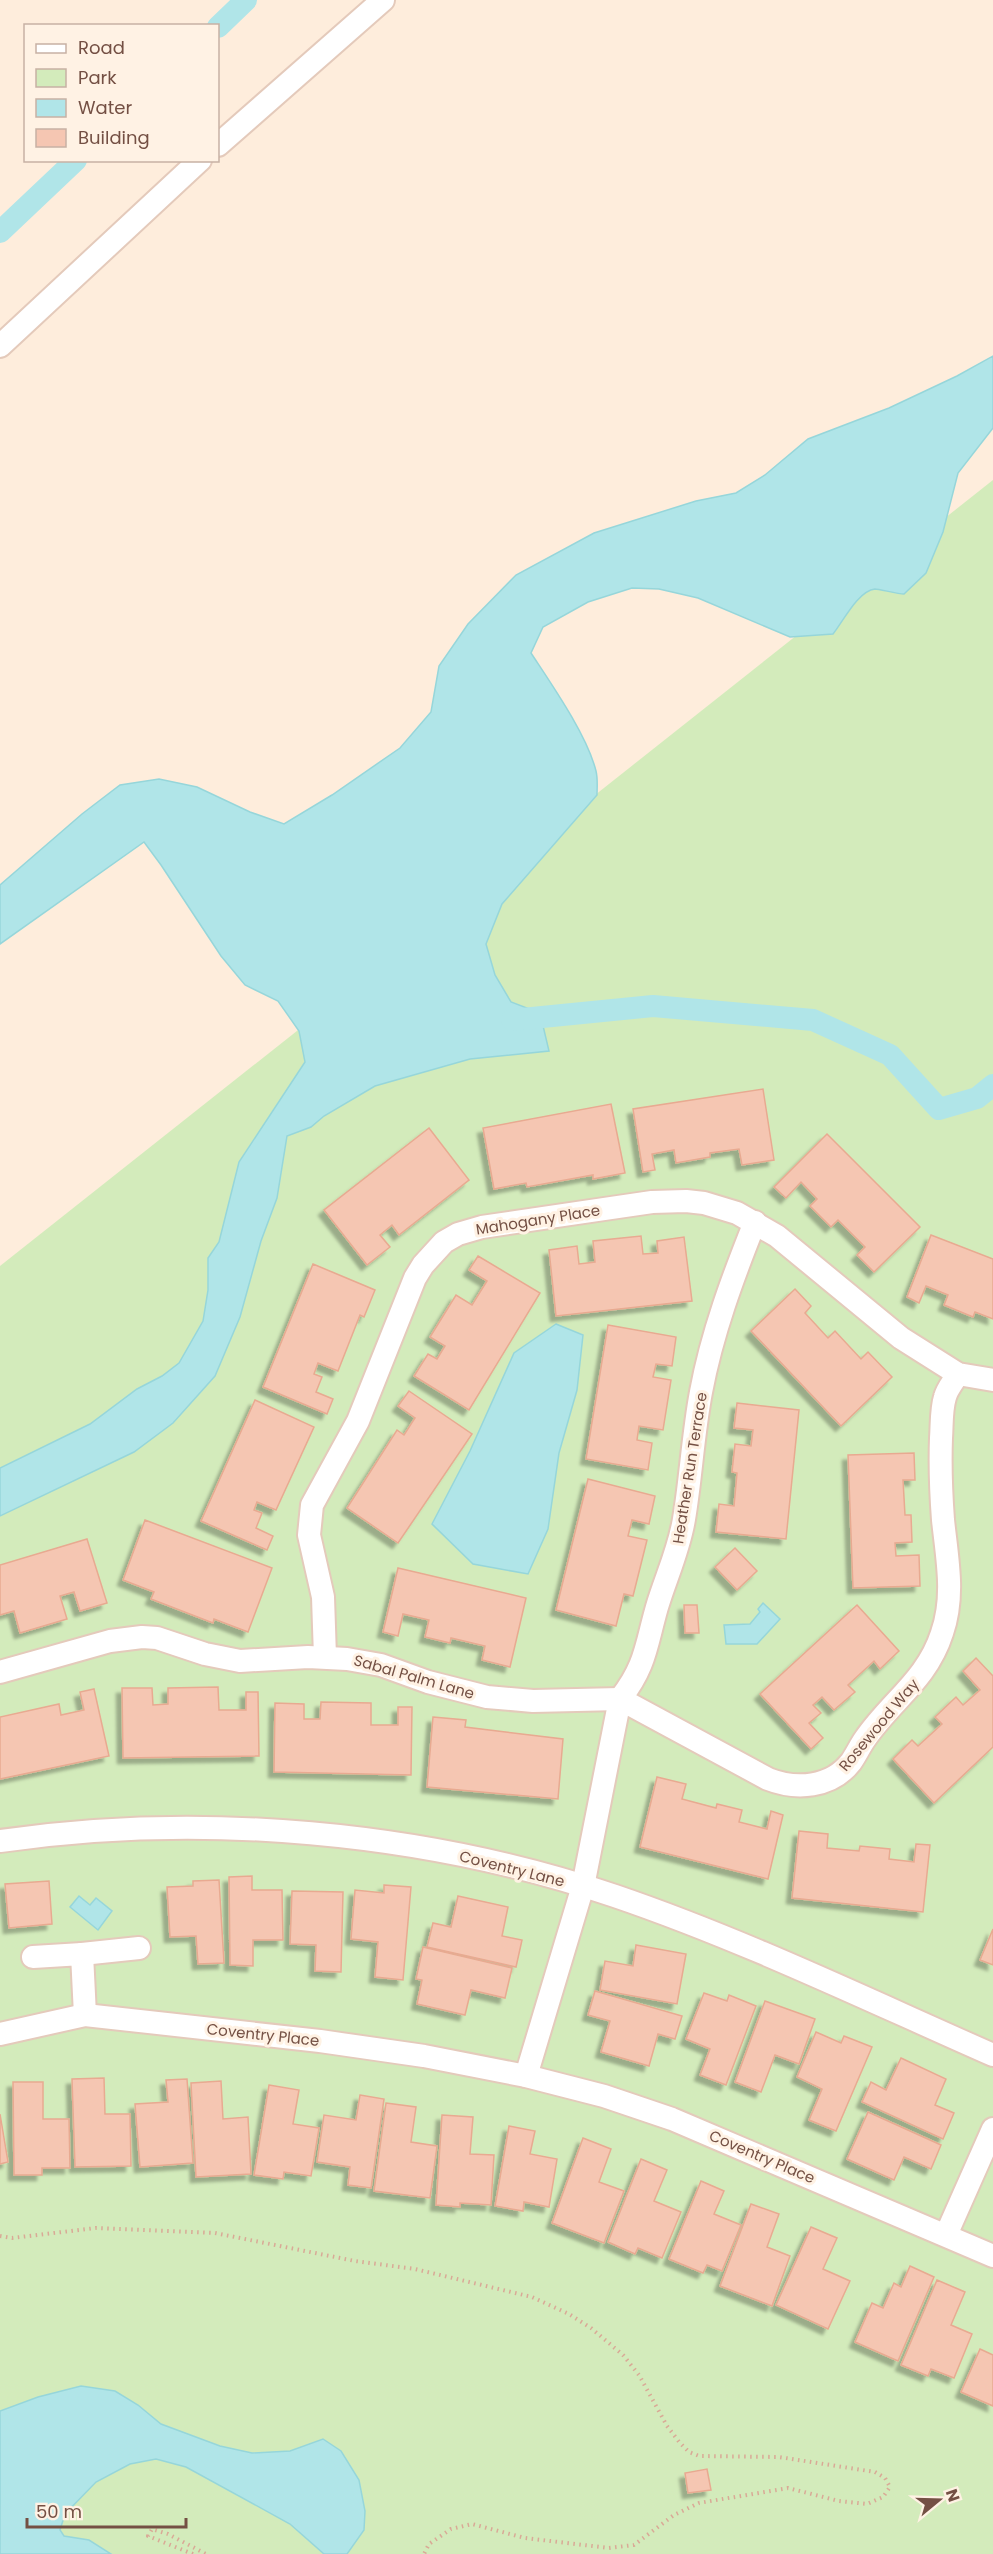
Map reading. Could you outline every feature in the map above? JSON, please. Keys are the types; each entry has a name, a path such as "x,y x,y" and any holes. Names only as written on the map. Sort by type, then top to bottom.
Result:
{"street":[{"path":"219,144 383,0"},
{"path":"0,346 198,162"},
{"name":"Mahogany Place","path":"325,1657 322,1597 309,1535 312,1505 358,1421 415,1278 432,1252 458,1234 482,1227 652,1202 704,1203 737,1213 777,1236 901,1338 958,1374"},
{"name":"Heather Run Terrace","path":"583,1886 620,1699 633,1682 646,1654 657,1609 678,1548 701,1390 717,1328 755,1222"},
{"path":"958,1374 993,1380"},
{"name":"Rosewood Way","path":"620,1699 783,1785 798,1787 825,1782 850,1763 866,1737 920,1677 937,1648 943,1632 950,1598 943,1508 942,1412 945,1396 958,1374"},
{"name":"Sabal Palm Lane","path":"0,1672 110,1641 142,1637 157,1638 205,1654 240,1661 325,1657 381,1665 428,1682 487,1697 533,1701 620,1699"},
{"name":"Coventry Lane","path":"0,1841 111,1830 194,1828 278,1831 361,1839 443,1852 583,1886 712,1932 993,2055"},
{"path":"526,2076 583,1886"},
{"path":"33,1957 140,1948"},
{"path":"81,1954 85,2015"},
{"name":"Coventry Place","path":"0,2034 85,2015 320,2041 424,2056 526,2076 604,2096 672,2119 993,2256"},
{"path":"946,2235 993,2128"}],"path":[{"path":"0,2236 12,2238 96,2228 215,2233 355,2261 415,2269 532,2297 569,2314 591,2328 623,2355 639,2375 667,2426 689,2452 699,2456 779,2457 875,2472 885,2478 890,2487 883,2498 867,2504 840,2501 788,2488 699,2503 674,2515 634,2544 609,2548 525,2538 472,2524 451,2529 429,2544 424,2554"},
{"path":"193,2554 148,2536 152,2529 168,2534 206,2554"}],"green space":[{"path":"993,480 993,2554 0,2554 0,1266"}],"water":[{"path":"993,356 993,428 958,473 943,532 926,573 904,594 875,589 869,591 857,600 833,634 790,637 698,598 659,589 632,588 588,602 543,627 531,653 568,710 585,742 596,771 597,795 502,904 486,944 495,975 511,1002 540,1013 549,1051 470,1059 375,1086 324,1116 311,1127 287,1136 277,1198 261,1241 240,1317 215,1376 173,1423 134,1452 0,1516 0,1468 90,1424 137,1389 162,1376 179,1363 203,1321 208,1290 208,1258 219,1242 239,1162 305,1062 299,1031 278,1001 245,985 221,956 144,842 0,944 0,885 82,814 120,785 159,779 197,787 250,812 284,824 332,795 400,748 431,712 439,666 468,624 516,575 594,533 696,501 736,493 765,475 808,439 889,408"},
{"path":"556,1324 583,1335 577,1390 559,1453 548,1529 528,1574 473,1564 432,1524 470,1451 514,1353"},
{"path":"763,1603 780,1619 757,1644 726,1644 724,1625 750,1624 760,1612 758,1609"},
{"path":"79,1896 90,1905 96,1898 112,1911 98,1930 70,1907"},
{"path":"81,2386 115,2391 138,2405 161,2424 220,2446 252,2453 290,2451 323,2439 341,2451 359,2480 365,2511 364,2530 347,2554 324,2554 290,2524 186,2467 156,2459 130,2464 96,2482 65,2514 60,2530 64,2536 89,2540 111,2554 0,2554 0,2411 38,2397"}],"building":[{"path":"763,1089 774,1160 742,1165 739,1149 710,1153 710,1157 676,1163 674,1150 652,1154 655,1170 643,1172 633,1109"},
{"path":"611,1104 625,1173 593,1179 593,1175 527,1187 526,1183 494,1189 483,1128"},
{"path":"429,1128 469,1180 399,1235 392,1225 380,1235 390,1247 367,1265 324,1210"},
{"path":"827,1134 920,1227 874,1272 857,1255 865,1247 838,1220 831,1227 810,1206 817,1199 801,1182 786,1198 774,1187"},
{"path":"931,1235 993,1259 993,1319 975,1312 973,1317 944,1305 948,1295 926,1286 919,1303 907,1297"},
{"path":"641,1236 643,1254 658,1253 657,1241 684,1237 692,1301 556,1316 549,1250 577,1246 579,1264 595,1262 593,1241"},
{"path":"478,1256 540,1293 469,1410 414,1376 428,1354 437,1359 445,1346 430,1337 456,1295 472,1305 487,1281 469,1270"},
{"path":"313,1264 375,1290 364,1317 360,1315 338,1371 318,1363 314,1374 322,1377 316,1392 333,1399 327,1414 263,1387"},
{"path":"795,1289 811,1306 805,1313 828,1338 835,1331 861,1359 868,1352 892,1377 841,1426 751,1331"},
{"path":"608,1325 676,1337 672,1366 656,1364 653,1377 671,1380 663,1430 639,1426 637,1440 652,1443 648,1470 586,1459"},
{"path":"409,1391 472,1434 398,1543 347,1508 397,1430 404,1435 415,1418 398,1406"},
{"path":"255,1400 314,1427 276,1510 257,1502 254,1510 262,1513 256,1528 273,1536 267,1550 201,1521"},
{"path":"737,1403 799,1410 786,1539 716,1532 719,1504 734,1506 737,1473 732,1472 735,1444 751,1446 753,1430 734,1428"},
{"path":"914,1453 915,1480 903,1480 905,1515 911,1515 912,1542 895,1543 896,1556 919,1555 920,1586 853,1588 848,1455"},
{"path":"588,1479 655,1496 649,1524 632,1520 628,1536 647,1540 633,1596 624,1594 616,1626 556,1610"},
{"path":"145,1520 272,1568 248,1632 214,1619 213,1623 151,1599 154,1592 123,1580"},
{"path":"87,1539 107,1603 80,1611 74,1592 60,1596 67,1619 20,1633 14,1611 0,1615 0,1565"},
{"path":"735,1548 757,1571 737,1590 715,1567"},
{"path":"398,1568 526,1598 510,1667 482,1660 485,1646 451,1638 450,1643 425,1637 429,1620 403,1614 398,1636 383,1632"},
{"path":"684,1605 697,1605 699,1633 685,1633"},
{"path":"857,1605 899,1651 880,1669 874,1661 848,1685 855,1692 834,1710 822,1697 813,1705 821,1713 809,1723 823,1738 811,1749 760,1694"},
{"path":"976,1658 993,1676 993,1747 934,1803 893,1759 912,1740 918,1746 942,1724 935,1717 956,1697 963,1705 980,1690 963,1671"},
{"path":"218,1687 219,1710 246,1710 246,1692 258,1692 259,1756 123,1758 122,1688 152,1688 153,1705 168,1704 168,1688"},
{"path":"94,1689 109,1756 0,1779 0,1717 59,1704 61,1715 84,1710 80,1692"},
{"path":"321,1702 371,1703 371,1725 398,1725 398,1707 412,1707 411,1775 274,1772 275,1703 304,1704 304,1719 320,1719"},
{"path":"433,1717 466,1720 465,1727 563,1739 558,1799 427,1787"},
{"path":"657,1777 686,1784 682,1799 716,1808 717,1804 742,1810 739,1822 767,1829 771,1811 783,1815 768,1879 640,1847"},
{"path":"799,1831 828,1834 827,1848 859,1851 860,1846 890,1849 889,1859 914,1862 916,1844 930,1845 923,1912 792,1898"},
{"path":"252,1876 252,1890 282,1890 283,1940 253,1940 253,1966 230,1965 229,1877"},
{"path":"219,1880 224,1963 198,1964 196,1936 170,1937 167,1887 193,1886 193,1881"},
{"path":"49,1881 52,1924 9,1928 5,1884"},
{"path":"384,1885 411,1887 403,1980 375,1977 378,1942 351,1939 355,1890 384,1893"},
{"path":"292,1891 343,1892 341,1972 315,1971 316,1945 290,1944"},
{"path":"458,1896 508,1907 502,1936 522,1940 516,1967 427,1947 433,1923 451,1927"},
{"path":"993,1929 993,1965 980,1960"},
{"path":"636,1945 686,1954 677,2004 600,1990 605,1961 633,1966"},
{"path":"423,1947 512,1968 505,1998 471,1990 465,2015 417,2004 422,1980 416,1979"},
{"path":"595,1991 682,2016 675,2039 658,2034 649,2066 601,2052 610,2021 588,2015"},
{"path":"704,1993 727,2001 729,1995 756,2006 726,2085 700,2075 710,2049 686,2039"},
{"path":"765,2001 815,2019 799,2064 775,2055 761,2092 735,2082"},
{"path":"816,2032 841,2043 844,2036 872,2047 836,2131 809,2120 822,2089 797,2077"},
{"path":"901,2058 946,2079 935,2105 954,2113 943,2139 862,2102 871,2082 886,2090"},
{"path":"104,2078 105,2114 130,2114 131,2166 75,2167 72,2079"},
{"path":"187,2079 193,2163 140,2167 135,2104 168,2102 166,2080"},
{"path":"221,2081 223,2119 248,2117 251,2174 196,2177 191,2083"},
{"path":"13,2082 43,2082 43,2119 69,2119 70,2168 42,2168 42,2175 14,2175"},
{"path":"269,2085 299,2090 293,2124 319,2128 311,2176 284,2172 283,2179 254,2175"},
{"path":"360,2095 384,2099 371,2188 348,2185 350,2167 317,2162 324,2115 356,2120"},
{"path":"386,2103 416,2107 411,2142 437,2146 430,2198 374,2191"},
{"path":"868,2112 941,2145 931,2169 904,2157 894,2180 847,2159"},
{"path":"0,2114 8,2162 0,2164"},
{"path":"442,2115 473,2117 470,2154 494,2155 491,2205 460,2203 460,2207 436,2205"},
{"path":"509,2126 535,2131 530,2154 557,2159 549,2207 524,2202 523,2211 495,2206"},
{"path":"583,2138 611,2149 599,2182 624,2191 604,2243 552,2223"},
{"path":"641,2159 667,2170 654,2201 681,2212 662,2258 638,2248 635,2254 608,2242"},
{"path":"701,2181 724,2191 714,2214 741,2225 722,2271 707,2265 703,2273 669,2259"},
{"path":"751,2204 779,2214 767,2247 790,2256 772,2306 720,2286"},
{"path":"811,2227 837,2238 823,2269 850,2281 828,2329 776,2305"},
{"path":"910,2266 934,2277 898,2361 855,2342 872,2303 883,2308 894,2283 901,2287"},
{"path":"937,2280 965,2292 951,2325 972,2334 954,2378 931,2369 928,2376 901,2365"},
{"path":"980,2349 993,2355 993,2406 961,2392"},
{"path":"707,2469 711,2490 688,2493 685,2473"}],"waterway":[{"path":"219,26 246,0"},
{"path":"0,232 74,162"},
{"path":"512,1020 653,1006 813,1020 890,1055 939,1109 977,1098 993,1085"}]}
